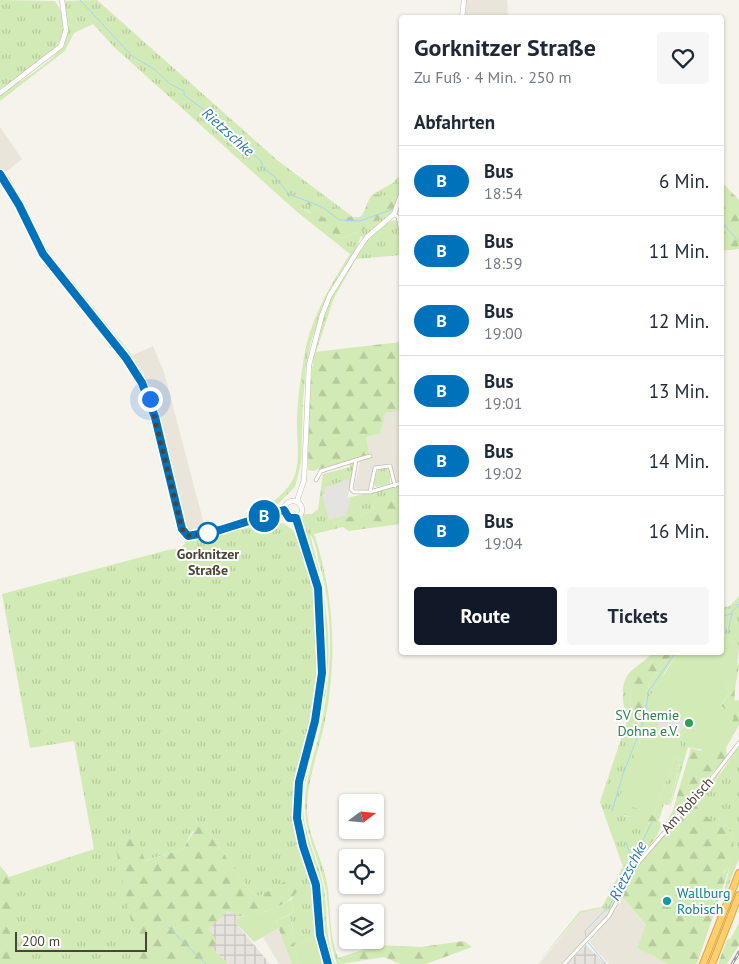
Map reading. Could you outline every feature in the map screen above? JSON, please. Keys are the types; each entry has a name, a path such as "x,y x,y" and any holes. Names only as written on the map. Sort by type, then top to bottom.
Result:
{"highway":[{"path":"703,964 739,873"},
{"path":"712,964 739,895"}],"street":[{"path":"0,92 61,46 66,30 62,0"},
{"path":"462,15 464,0"},
{"path":"0,174 19,205 43,254 126,358 142,383 155,417 182,529 188,536 220,530 284,510 288,502 297,502"},
{"path":"296,518 302,510 297,502 304,480 309,365 322,315 330,295 367,237 394,214 399,200"},
{"path":"394,214 399,221"},
{"path":"316,480 321,471 370,456"},
{"path":"356,460 351,490 361,493 370,492 399,484"},
{"path":"370,492 375,468 390,466 395,486"},
{"path":"284,510 289,518 296,518"},
{"path":"296,518 318,588 322,673 315,721 299,782 297,818 303,846 316,885 320,935 328,964"},
{"name":"Am Robisch","path":"564,964 609,916 636,864 712,778 739,743"}],"shaded area":[{"path":"466,0 507,0 508,15 464,15"},
{"path":"0,127 22,159 6,172 0,171"},
{"path":"153,346 164,372 206,532 193,534 186,531 152,399 144,380 128,357"},
{"path":"399,410 399,482 395,481 391,463 374,467 368,490 357,491 354,487 360,461 369,458 366,437 380,434 384,413"},
{"path":"348,479 350,486 347,498 351,499 346,515 329,520 322,495 325,493 324,488"},
{"path":"665,709 686,723 678,736 657,727"},
{"path":"622,896 646,925 637,948 668,964 609,964 595,949 590,941 611,916"},
{"path":"604,908 609,913 608,916 564,964 539,964 581,913"},
{"path":"228,911 241,917 235,922 270,964 228,964 213,949 207,929"},
{"path":"279,928 292,964 279,964 263,937"},
{"path":"586,945 606,964 567,964"}],"green space":[{"path":"0,0 55,1 62,17 63,30 59,43 50,54 0,89"},
{"path":"97,0 277,160 353,217 342,217 329,201 302,202 326,213 324,218 301,208 300,211 315,223 342,238 368,228 386,213 393,212 364,238 361,236 356,250 328,294 311,342 306,367 301,463 295,487 278,504 268,510 230,525 208,529 206,532 204,525 226,524 266,506 284,492 292,481 298,459 297,425 300,382 309,334 324,298 350,254 296,211 114,47 93,24 74,33 65,51 0,101 0,94 39,69 64,44 67,36 65,1"},
{"path":"9,176 50,254 132,355 128,357 44,252 21,204 6,179"},
{"path":"399,176 398,198 373,194 393,183"},
{"path":"724,184 739,200 739,249 724,251"},
{"path":"306,193 329,201 342,217 360,217 373,194 398,198 393,212 386,214 368,228 342,238 315,224 299,211 301,208 310,213 313,211 324,218 326,213 302,202"},
{"path":"395,220 398,224 399,255 356,259 334,298 316,352 314,352 319,329 328,303 343,275 363,246 384,225"},
{"path":"399,342 399,410 385,413 380,434 366,437 369,454 313,471 308,470 309,399 314,352"},
{"path":"349,464 353,464 354,468 347,498 399,485 399,499 375,499 373,510 360,516 345,517 337,523 312,528 325,575 329,599 332,623 332,672 325,721 309,785 307,817 326,879 332,937 341,964 337,964 334,954 326,892 308,828 305,809 308,779 324,710 327,689 329,668 330,646 328,604 315,543 310,535 316,556 327,620 328,664 327,686 305,783 303,808 306,829 324,889 328,937 335,964 330,964 325,945 319,889 304,844 299,816 301,789 319,709 324,660 319,589 302,518 304,514 312,514 318,509 323,474 350,467"},
{"path":"385,468 390,471 390,484 376,487 374,484 377,471"},
{"path":"375,499 399,499 399,524 348,531 343,527 314,534 312,527 337,523 345,517 360,516 373,510"},
{"path":"271,520 284,524 293,530 313,576 318,601 320,672 313,720 299,762 295,817 315,892 316,929 326,964 323,964 315,938 294,946 291,932 293,928 289,915 294,912 291,900 298,888 299,874 260,896 253,895 204,826 192,832 183,849 144,861 136,836 140,964 0,964 0,866 9,877 94,849 74,741 30,748 2,594 178,548 185,544 189,537 249,528"},
{"path":"739,596 739,646 724,636 724,607 730,606"},
{"name":"SV Chemie Dohna e.V.","path":"724,636 739,646 737,669 726,686 730,692 721,705 734,718 721,742 710,751 687,747 693,730 688,727 680,739 682,755 670,805 668,805 679,759 675,757 654,814 618,802 646,724 650,706 649,697 677,655 724,655"},
{"path":"650,655 658,655 633,676 630,682 631,724 639,726 650,681 671,655 677,655 664,673 627,778 654,814 675,757 679,759 668,805 664,804 659,820 618,805 624,816 640,818 649,822 637,849 644,852 635,863 609,913 603,908 581,913 537,964 580,911 602,907 623,867 600,802 627,721 623,699 624,682 631,671"},
{"path":"657,655 671,655 650,681 639,726 631,724 630,682 632,676 648,665"},
{"path":"739,662 735,686 735,701 739,700 739,725 726,748 727,757 665,825 673,810 691,748 701,751 721,706 730,692 726,686"},
{"path":"688,727 693,730 669,812 680,764 680,739"},
{"path":"739,746 739,859 722,901 730,866 727,875 723,874 733,849 732,833 707,817 701,802"},
{"path":"721,770 706,794 702,808 704,814 732,833 734,844 732,854 723,873 727,875 697,964 668,964 637,948 646,925 622,896 638,865"},
{"path":"618,805 652,815 662,824 657,836 644,852 637,849 649,822 617,813"},
{"path":"199,823 204,826 253,895 260,896 299,873 300,882 298,890 280,906 263,912 241,916 228,911 208,929 216,940 213,949 228,964 140,964 115,844 127,836 136,836 145,861 183,849"},
{"path":"0,866 9,877 19,964 0,964"},
{"path":"291,900 294,912 276,921 279,928 254,942 235,922 241,917 267,911"},
{"path":"289,915 293,928 291,932 298,964 292,964 276,921"},
{"path":"739,923 739,945 727,964 718,964 727,940 731,938"},
{"path":"315,938 323,964 298,964 294,946"},
{"path":"464,941 472,947 426,964 400,964 384,957 341,964 338,958 366,949 384,949 384,945 421,947"}],"waterway":[{"name":"Rietzschke","path":"80,0 132,56 154,69 170,84 184,91 184,95 207,112 211,121 234,139 236,144 241,144 244,150 253,154 261,161 263,168 274,176 289,194 322,207 340,220 360,221 393,209"},
{"name":"Rietzschke","path":"724,224 739,242"},
{"name":"Rietzschke","path":"728,632 732,612 739,604"},
{"path":"724,616 732,613"},
{"path":"612,811 623,774 645,718 648,692 674,655"},
{"name":"Rietzschke","path":"586,937 585,931 610,905 652,822"},
{"path":"626,842 632,860"},
{"path":"168,927 206,964"},
{"name":"Rietzschke","path":"587,941 606,964"}],"railway":[{"path":"732,964 739,952"}],"bus line":[{"name":"B","path":"0,174 19,205 33,237 43,254 126,358 142,383 150,399 155,417 182,529 188,536 220,530 284,510 285,515 289,518 296,518 318,588 322,673 318,707 299,782 297,818 303,846 314,875 318,899 320,935 328,964"}],"place":[{"name":"Gorknitzer Straße","path":"208,533"},
{"name":"SV Chemie Dohna e.V.","path":"689,723"},
{"name":"Wallburg Robisch","path":"667,901"}],"route":[{"path":"150,399 182,529 188,536 208,533"}]}
